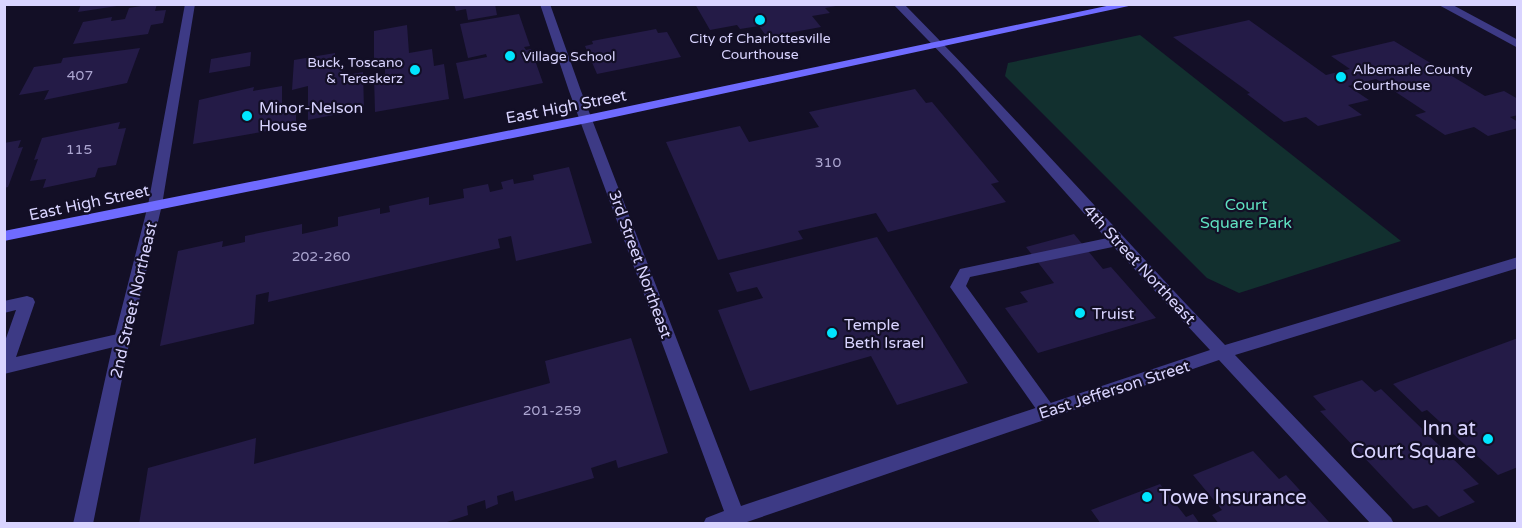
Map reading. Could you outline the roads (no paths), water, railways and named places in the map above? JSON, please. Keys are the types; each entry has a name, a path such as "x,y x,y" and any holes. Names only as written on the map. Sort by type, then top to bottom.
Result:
{"main road":[{"name":"East High Street","path":"4,236 587,119 1133,4"}],"street":[{"name":"2nd Street Northeast","path":"83,524 122,339 155,205 190,4"},
{"name":"3rd Street Northeast","path":"545,4 736,520"},
{"name":"4th Street Northeast","path":"898,4 961,68 1117,241 1384,524"},
{"path":"1442,4 1518,45"},
{"path":"1047,411 958,287 960,280 965,273 1117,241"},
{"name":"East Jefferson Street","path":"713,524 736,520 1223,352 1518,262"},
{"path":"4,307 27,302 5,367"},
{"path":"5,367 122,339"}],"place":[{"name":"City of Charlottesville Courthouse","path":"760,20"},
{"name":"Village School","path":"510,56"},
{"name":"Buck, Toscano & Tereskerz","path":"415,70"},
{"name":"Albemarle County Courthouse","path":"1341,77"},
{"name":"Minor-Nelson House","path":"247,116"},
{"name":"Truist","path":"1080,313"},
{"name":"Temple Beth Israel","path":"832,333"},
{"name":"Inn at Court Square","path":"1488,439"},
{"name":"Towe Insurance","path":"1147,497"}],"park label":[{"name":"Court Square Park","path":"1246,213"}]}
